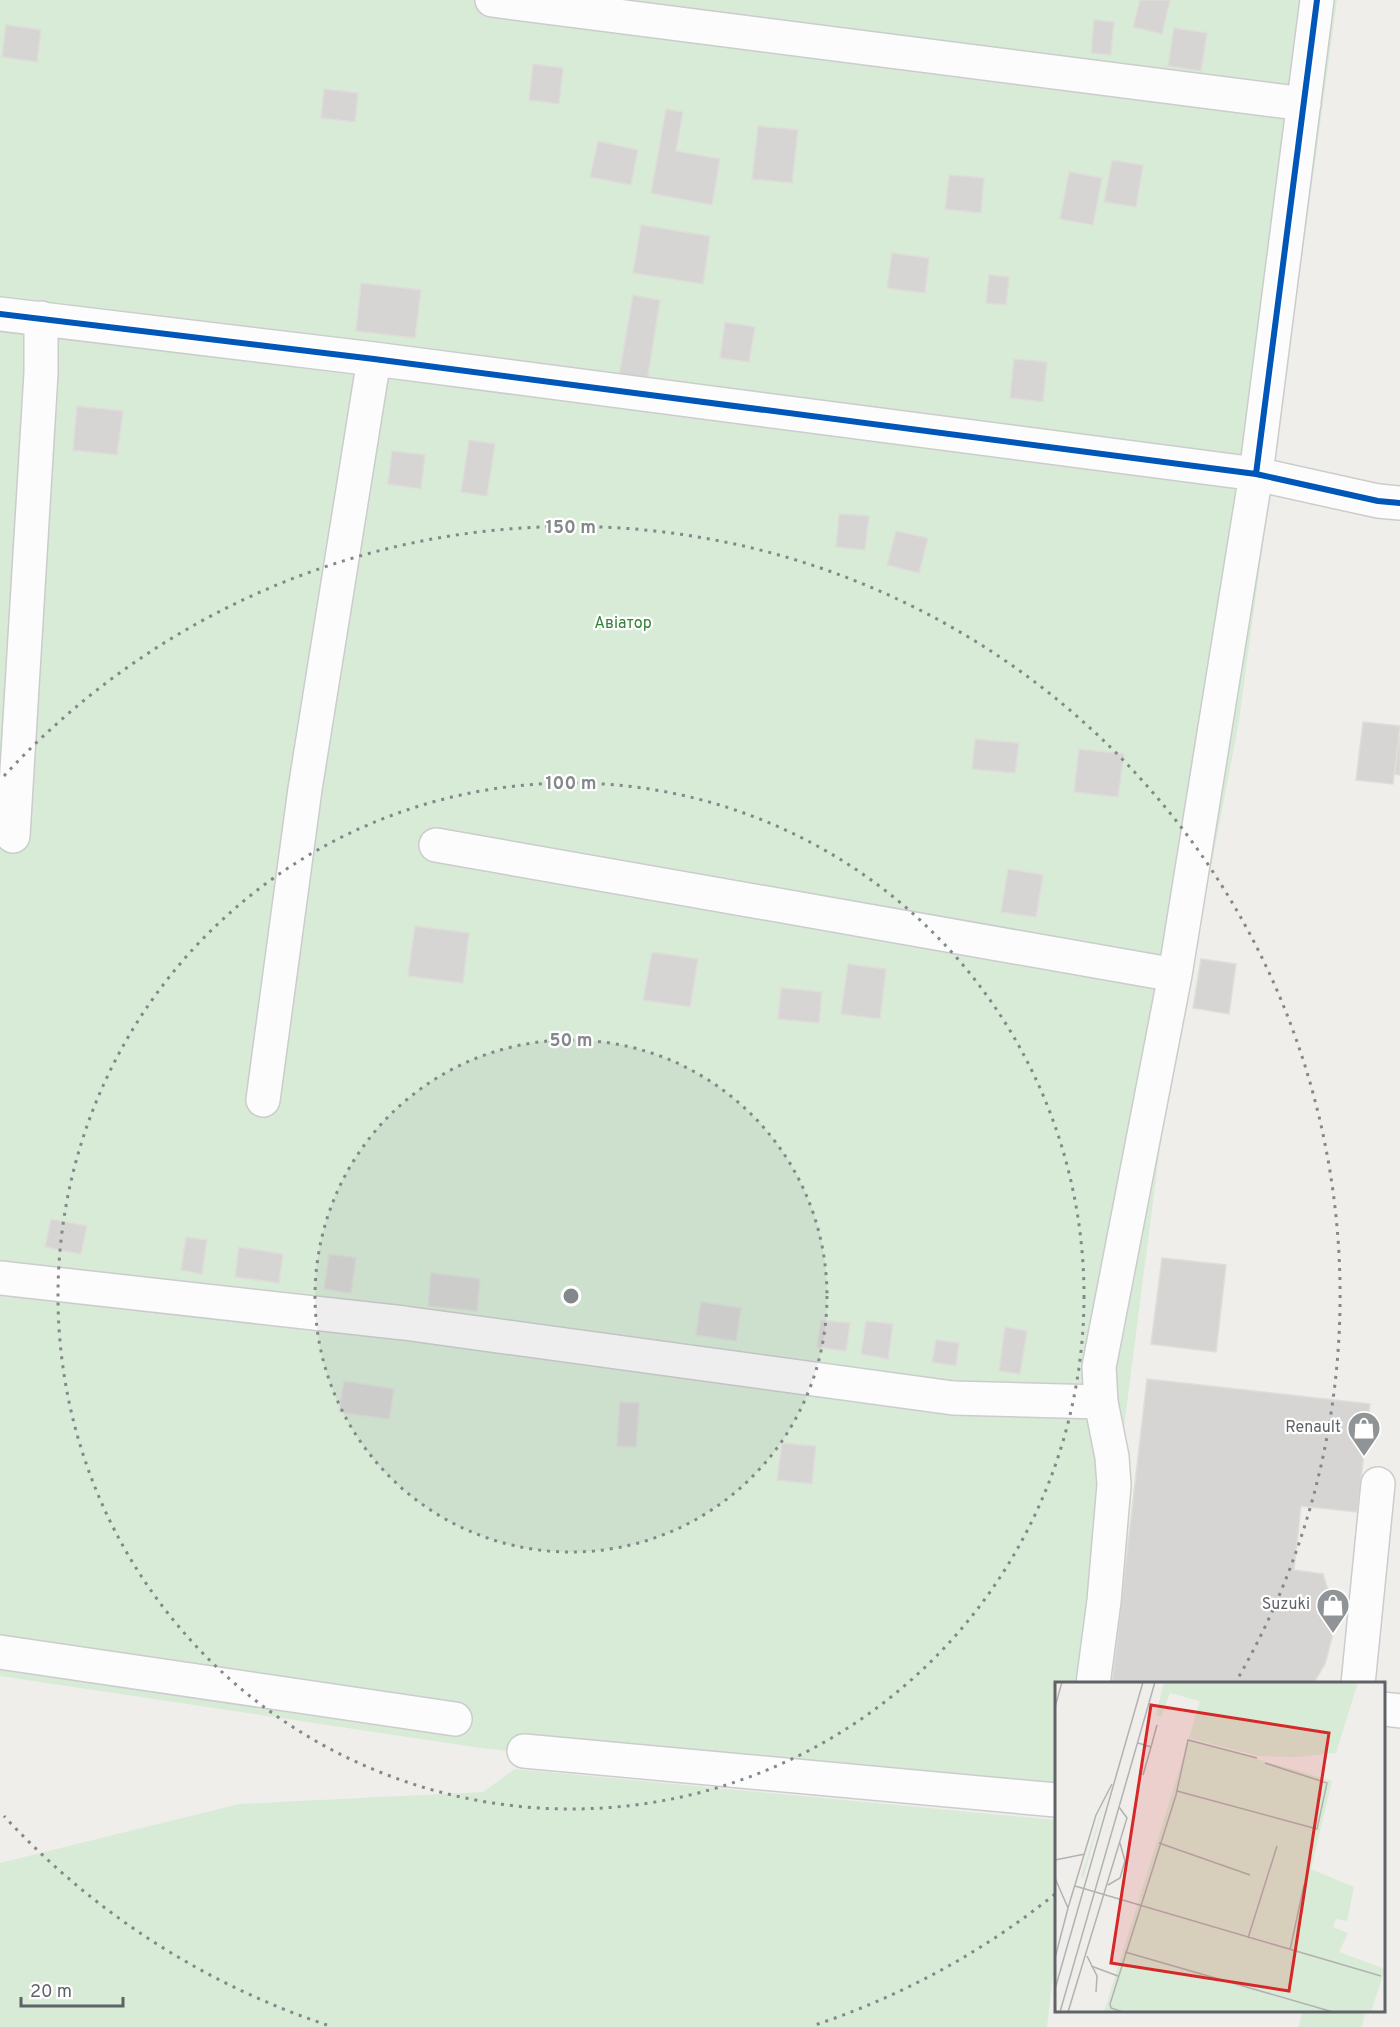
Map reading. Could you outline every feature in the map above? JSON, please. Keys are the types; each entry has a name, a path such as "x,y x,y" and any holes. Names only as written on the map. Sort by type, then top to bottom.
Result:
{"street":[{"path":"492,0 1304,104"},
{"path":"1093,1682 1104,1600 1114,1485 1112,1457 1101,1402 1099,1367 1175,975 1256,474 1317,0"},
{"path":"0,314 374,359 1256,474 1378,501 1400,503"},
{"path":"13,836 40,385 41,318"},
{"path":"263,1100 304,789 374,359"},
{"path":"436,845 1175,975"},
{"path":"0,1278 404,1323 953,1398 1101,1402"},
{"path":"1358,1682 1378,1484"},
{"path":"0,1652 455,1719"},
{"path":"1385,1709 1400,1711"},
{"path":"524,1751 1055,1800"}],"green space":[{"name":"Авіатор","path":"0,0 1337,0 1238,727 1166,1101 1091,1682 1055,1682 1055,1812 481,1748 0,1676"},
{"path":"515,1769 1055,1820 1055,1957 1047,2027 0,2027 0,1863 239,1804 483,1792"},
{"path":"1302,2012 1365,2012 1362,2027 1299,2027"}],"building":[{"path":"1140,0 1170,0 1162,34 1133,27"},
{"path":"1094,20 1114,22 1111,55 1091,53"},
{"path":"6,25 41,30 37,62 2,57"},
{"path":"1174,28 1207,33 1201,71 1168,66"},
{"path":"533,64 563,68 559,104 529,100"},
{"path":"324,89 358,93 355,122 321,118"},
{"path":"666,109 683,112 676,151 720,159 712,205 651,193"},
{"path":"758,126 798,130 792,183 752,179"},
{"path":"598,141 638,150 631,185 590,177"},
{"path":"1112,160 1143,165 1136,207 1104,202"},
{"path":"1069,172 1102,178 1093,225 1060,219"},
{"path":"949,175 984,178 981,213 945,209"},
{"path":"641,225 710,236 703,284 633,273"},
{"path":"892,253 929,258 925,293 887,288"},
{"path":"989,275 1009,277 1006,305 986,303"},
{"path":"361,283 421,290 415,338 356,331"},
{"path":"633,295 660,300 647,381 619,376"},
{"path":"725,322 755,327 749,362 720,358"},
{"path":"1014,359 1047,362 1043,402 1010,398"},
{"path":"77,406 123,411 117,455 73,450"},
{"path":"469,440 495,444 487,496 461,492"},
{"path":"392,451 425,455 421,489 388,484"},
{"path":"839,514 869,516 865,550 836,547"},
{"path":"896,531 928,538 919,573 887,565"},
{"path":"1363,722 1400,726 1393,784 1356,780"},
{"path":"1400,737 1400,775 1395,774"},
{"path":"975,739 1019,743 1015,773 972,769"},
{"path":"1079,749 1124,754 1118,797 1074,792"},
{"path":"1008,869 1043,875 1036,917 1001,912"},
{"path":"415,926 469,933 463,983 408,976"},
{"path":"652,952 698,959 690,1007 643,1000"},
{"path":"1201,959 1236,964 1229,1014 1193,1008"},
{"path":"848,964 886,969 880,1019 841,1014"},
{"path":"781,988 822,992 819,1023 778,1019"},
{"path":"51,1219 87,1226 81,1254 45,1247"},
{"path":"186,1237 207,1240 202,1274 181,1270"},
{"path":"239,1247 283,1254 279,1283 235,1277"},
{"path":"329,1254 356,1258 351,1293 324,1289"},
{"path":"1162,1258 1226,1265 1216,1352 1151,1344"},
{"path":"431,1273 480,1279 477,1311 428,1306"},
{"path":"701,1302 741,1308 736,1341 696,1335"},
{"path":"821,1320 850,1323 846,1351 817,1347"},
{"path":"866,1321 893,1324 888,1359 861,1354"},
{"path":"1005,1327 1027,1331 1020,1374 999,1371"},
{"path":"936,1340 959,1343 956,1366 932,1362"},
{"path":"1147,1379 1370,1404 1357,1512 1301,1506 1294,1570 1323,1574 1332,1603 1333,1634 1325,1664 1314,1682 1112,1682"},
{"path":"344,1381 394,1389 389,1419 339,1412"},
{"path":"620,1402 639,1403 636,1447 617,1446"},
{"path":"782,1443 816,1446 812,1484 777,1480"}],"cycle path":[{"path":"1256,474 1317,0"},
{"path":"0,314 374,359 1256,474 1378,501 1400,503"}],"place":[{"name":"Renault","path":"1364,1457"},
{"name":"Suzuki","path":"1333,1634"}]}
